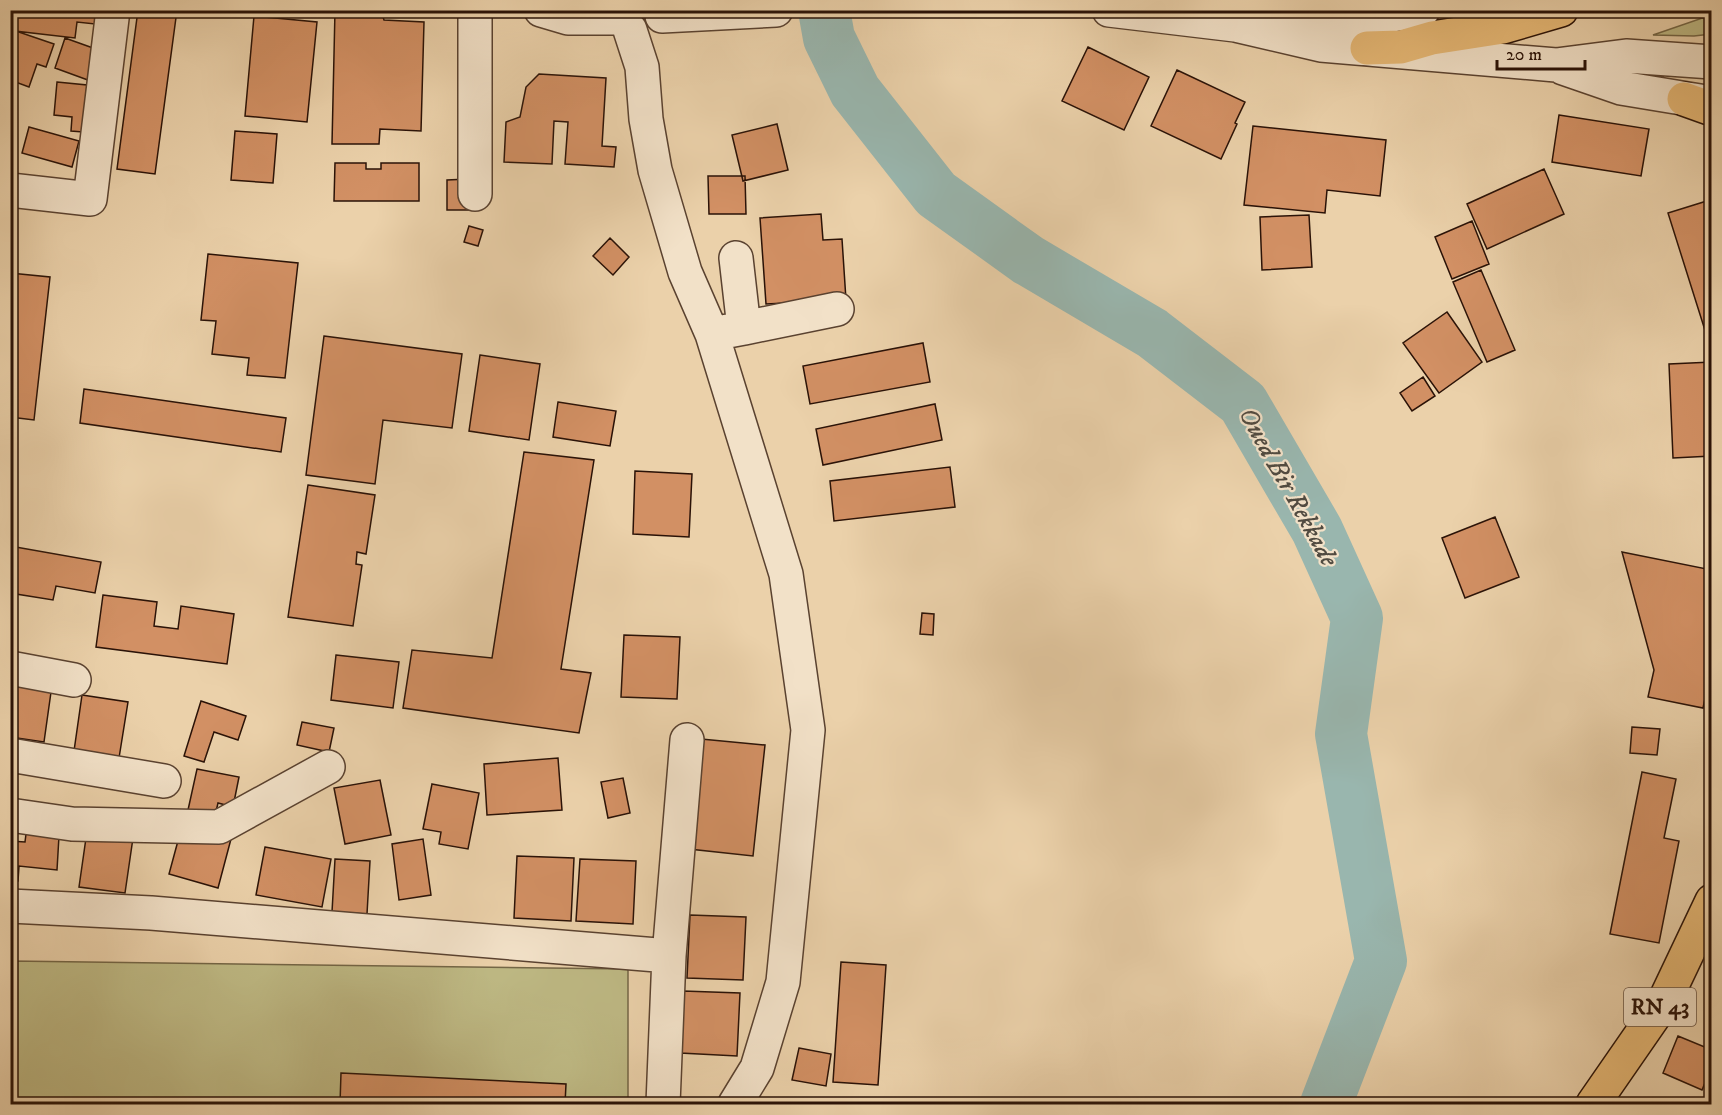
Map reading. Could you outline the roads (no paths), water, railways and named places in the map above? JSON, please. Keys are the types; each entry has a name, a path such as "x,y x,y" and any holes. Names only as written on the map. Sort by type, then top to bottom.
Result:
{"main road":[{"path":"1367,48 1401,47 1432,38 1503,27 1561,10"},
{"name":"RN 43","path":"1593,1104 1665,1000 1712,900"}],"street":[{"path":"10,190 90,199 113,10"},
{"path":"475,10 475,194"},
{"path":"541,10 568,18 638,19 776,10"},
{"path":"1109,10 1241,26 1321,45 1556,65 1626,56 1712,62"},
{"path":"1202,10 1241,26 1356,21 1423,10"},
{"path":"638,19 646,119 655,170 684,272 712,334 786,574 808,730 783,982 757,1068 735,1104"},
{"path":"1556,65 1621,88 1702,104"},
{"path":"736,258 744,328"},
{"path":"712,334 837,309"},
{"path":"10,668 74,680"},
{"path":"663,1104 669,956 687,740"},
{"path":"10,755 164,781"},
{"path":"10,815 72,824 219,827 328,767"},
{"path":"10,906 151,913 669,956"}],"waterway":[{"name":"Oued Bir Rekkade","path":"824,10 829,38 855,91 936,194 1028,260 1152,333 1243,403 1317,530 1357,618 1341,734 1381,961 1326,1104"}]}
